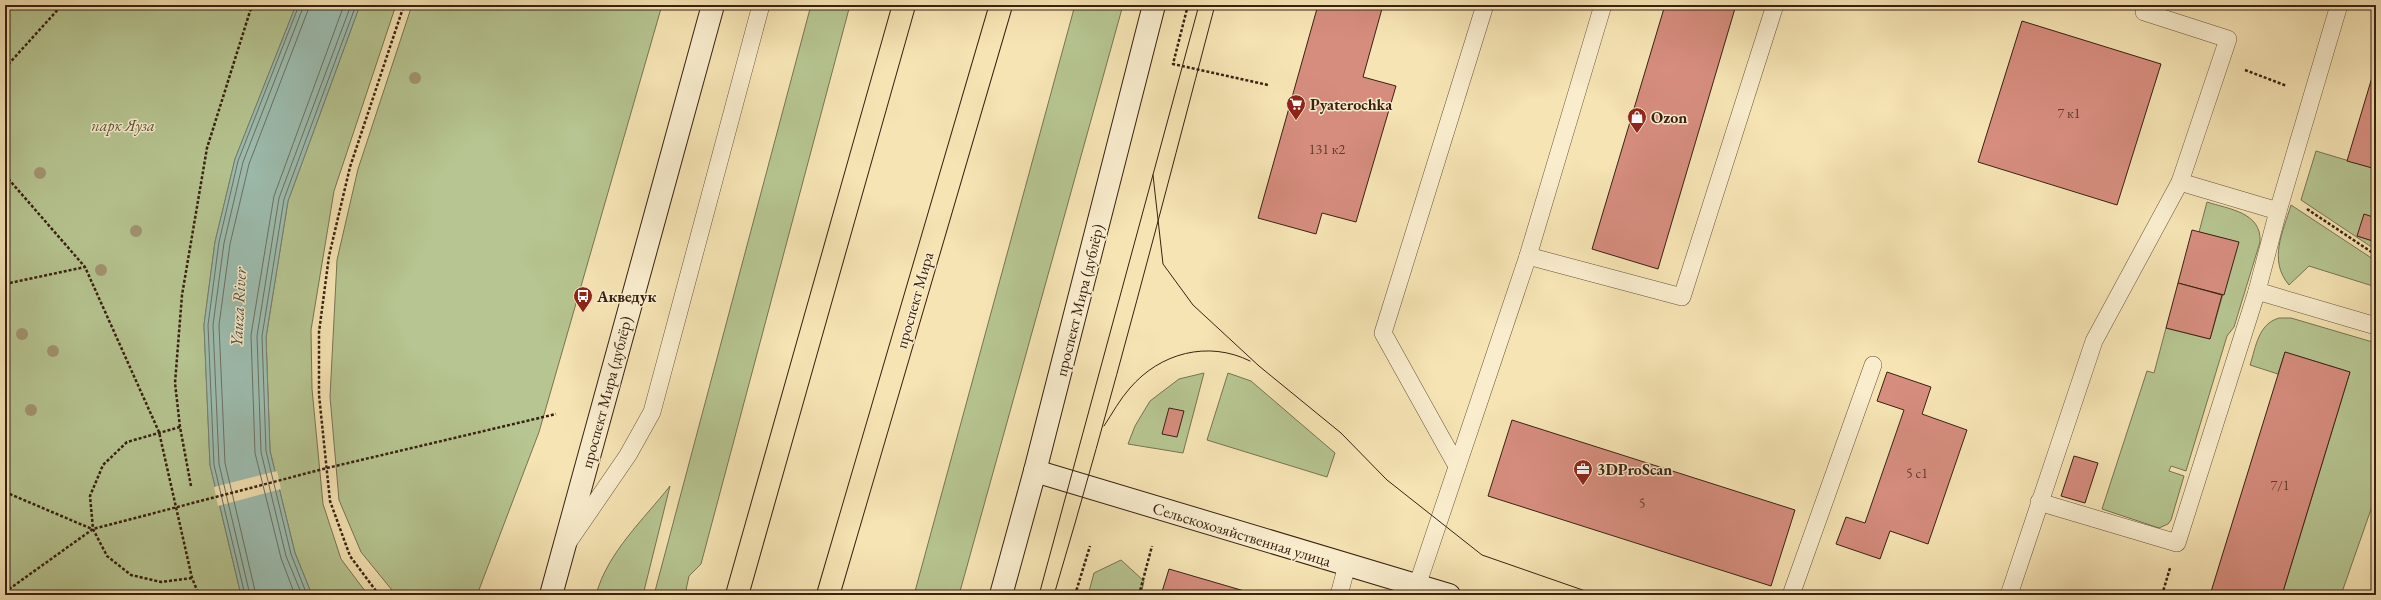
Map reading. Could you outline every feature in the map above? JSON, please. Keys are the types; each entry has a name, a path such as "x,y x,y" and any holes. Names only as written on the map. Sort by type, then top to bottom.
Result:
{"main road":[{"name":"проспект Мира (дублёр)","path":"551,595 712,5"},
{"path":"739,586 904,5"},
{"name":"проспект Мира","path":"828,595 1001,5"},
{"name":"проспект Мира (дублёр)","path":"1002,595 1154,5"},
{"name":"Сельскохозяйственная улица","path":"1035,471 1449,595"}],"lane":[{"path":"562,551 628,455 652,412 761,5"},
{"path":"1457,466 1383,333 1485,5"},
{"path":"1417,586 1528,256 1603,5"},
{"path":"1528,256 1682,297 1775,5"},
{"path":"2039,502 2177,543 2257,291 2278,211 2339,5"},
{"path":"2009,595 2094,341 2180,182 2228,39 2144,12"},
{"path":"2180,182 2278,211"},
{"path":"2257,291 2376,326"},
{"path":"1791,595 1873,365"},
{"path":"1338,595 1347,565"}],"path":[{"path":"5,68 62,5"},
{"path":"191,486 180,427 175,383 182,296 208,148 252,5"},
{"path":"379,595 350,556 330,501 319,394 319,332 330,256 350,167 404,5"},
{"path":"1188,5 1173,64 1268,85"},
{"path":"2221,60 2312,96"},
{"path":"5,175 85,267 159,432 192,578 199,595"},
{"path":"2284,193 2376,255"},
{"path":"5,284 85,267"},
{"path":"5,592 93,529 294,476 556,414"},
{"path":"180,427 127,442 103,465 90,496 93,529 108,556 132,575 161,582 192,578"},
{"path":"5,492 93,529"},
{"path":"1075,595 1090,546"},
{"path":"1140,595 1152,546"}],"green space":[{"name":"парк Яуза","path":"5,5 296,5 235,159 215,242 204,325 210,465 241,595 5,595"},
{"path":"360,5 396,5 334,191 311,330 312,389 323,504 341,559 368,595 312,595 295,553 270,451 266,337 288,201"},
{"path":"412,5 662,5 539,432 477,595 396,595 361,552 339,500 330,397 337,260 358,169"},
{"path":"811,5 850,5 701,564 689,576 685,595 654,595"},
{"path":"1075,5 1123,5 959,595 914,595"},
{"path":"2316,151 2376,169 2376,218 2357,236 2376,242 2376,250 2301,200"},
{"path":"2207,202 2234,210 2250,218 2256,224 2260,242 2234,327 2227,336 2186,471 2171,466 2169,471 2184,476 2171,520 2168,524 2159,528 2102,509 2147,371 2154,373 2166,328 2210,339 2238,242 2199,232"},
{"path":"2291,205 2376,261 2376,287 2309,266 2289,285 2279,266 2278,256 2281,236"},
{"path":"2279,318 2291,318 2376,343 2376,495 2341,595 2282,595 2350,372 2285,352 2278,374 2250,365 2256,344 2262,331 2266,325"},
{"path":"1204,373 1183,453 1128,444 1135,426 1150,401 1179,379"},
{"path":"1228,373 1251,381 1335,453 1327,477 1207,440"},
{"path":"670,486 643,595 596,595 601,580 617,551"},
{"path":"1121,560 1144,581 1141,595 1088,595 1094,573"}],"water":[{"name":"Yauza River","path":"296,5 360,5 288,201 266,337 270,451 295,553 312,595 241,595 210,465 204,325 215,242 235,159"}],"pier":[{"path":"277,471 281,489 218,506 214,487"}],"building":[{"path":"1318,5 1383,5 1363,77 1396,86 1356,222 1322,213 1316,234 1258,218"},
{"path":"1665,5 1736,5 1658,269 1592,249"},
{"path":"2022,21 2161,64 2117,205 1978,162"},
{"path":"2376,64 2376,169 2347,161"},
{"path":"2364,214 2376,218 2376,242 2357,236"},
{"path":"2192,230 2239,242 2224,295 2178,283"},
{"path":"2178,283 2222,295 2210,339 2166,328"},
{"path":"2285,352 2350,372 2282,595 2210,595"},
{"path":"1887,372 1931,387 1922,414 1967,430 1928,544 1890,531 1880,559 1836,544 1846,517 1865,523 1904,410 1877,401"},
{"path":"1169,408 1184,411 1177,437 1162,434"},
{"path":"1512,420 1795,510 1771,586 1488,496"},
{"path":"2074,456 2098,463 2085,503 2061,496"},
{"path":"1169,569 1258,595 1161,595"}],"tram line":[{"path":"1039,595 1199,5"},
{"path":"1054,595 1117,375 1215,5"},
{"path":"1153,175 1163,264 1193,305 1259,366 1341,433 1387,480 1482,555 1597,595"},
{"path":"1104,426 1130,388 1142,376 1156,366 1170,359 1201,351 1218,351 1250,361"}],"place":[{"name":"Pyaterochka","path":"1296,121"},
{"name":"Ozon","path":"1637,134"},
{"name":"Акведук","path":"583,313"},
{"name":"3DProScan","path":"1583,486"}]}
